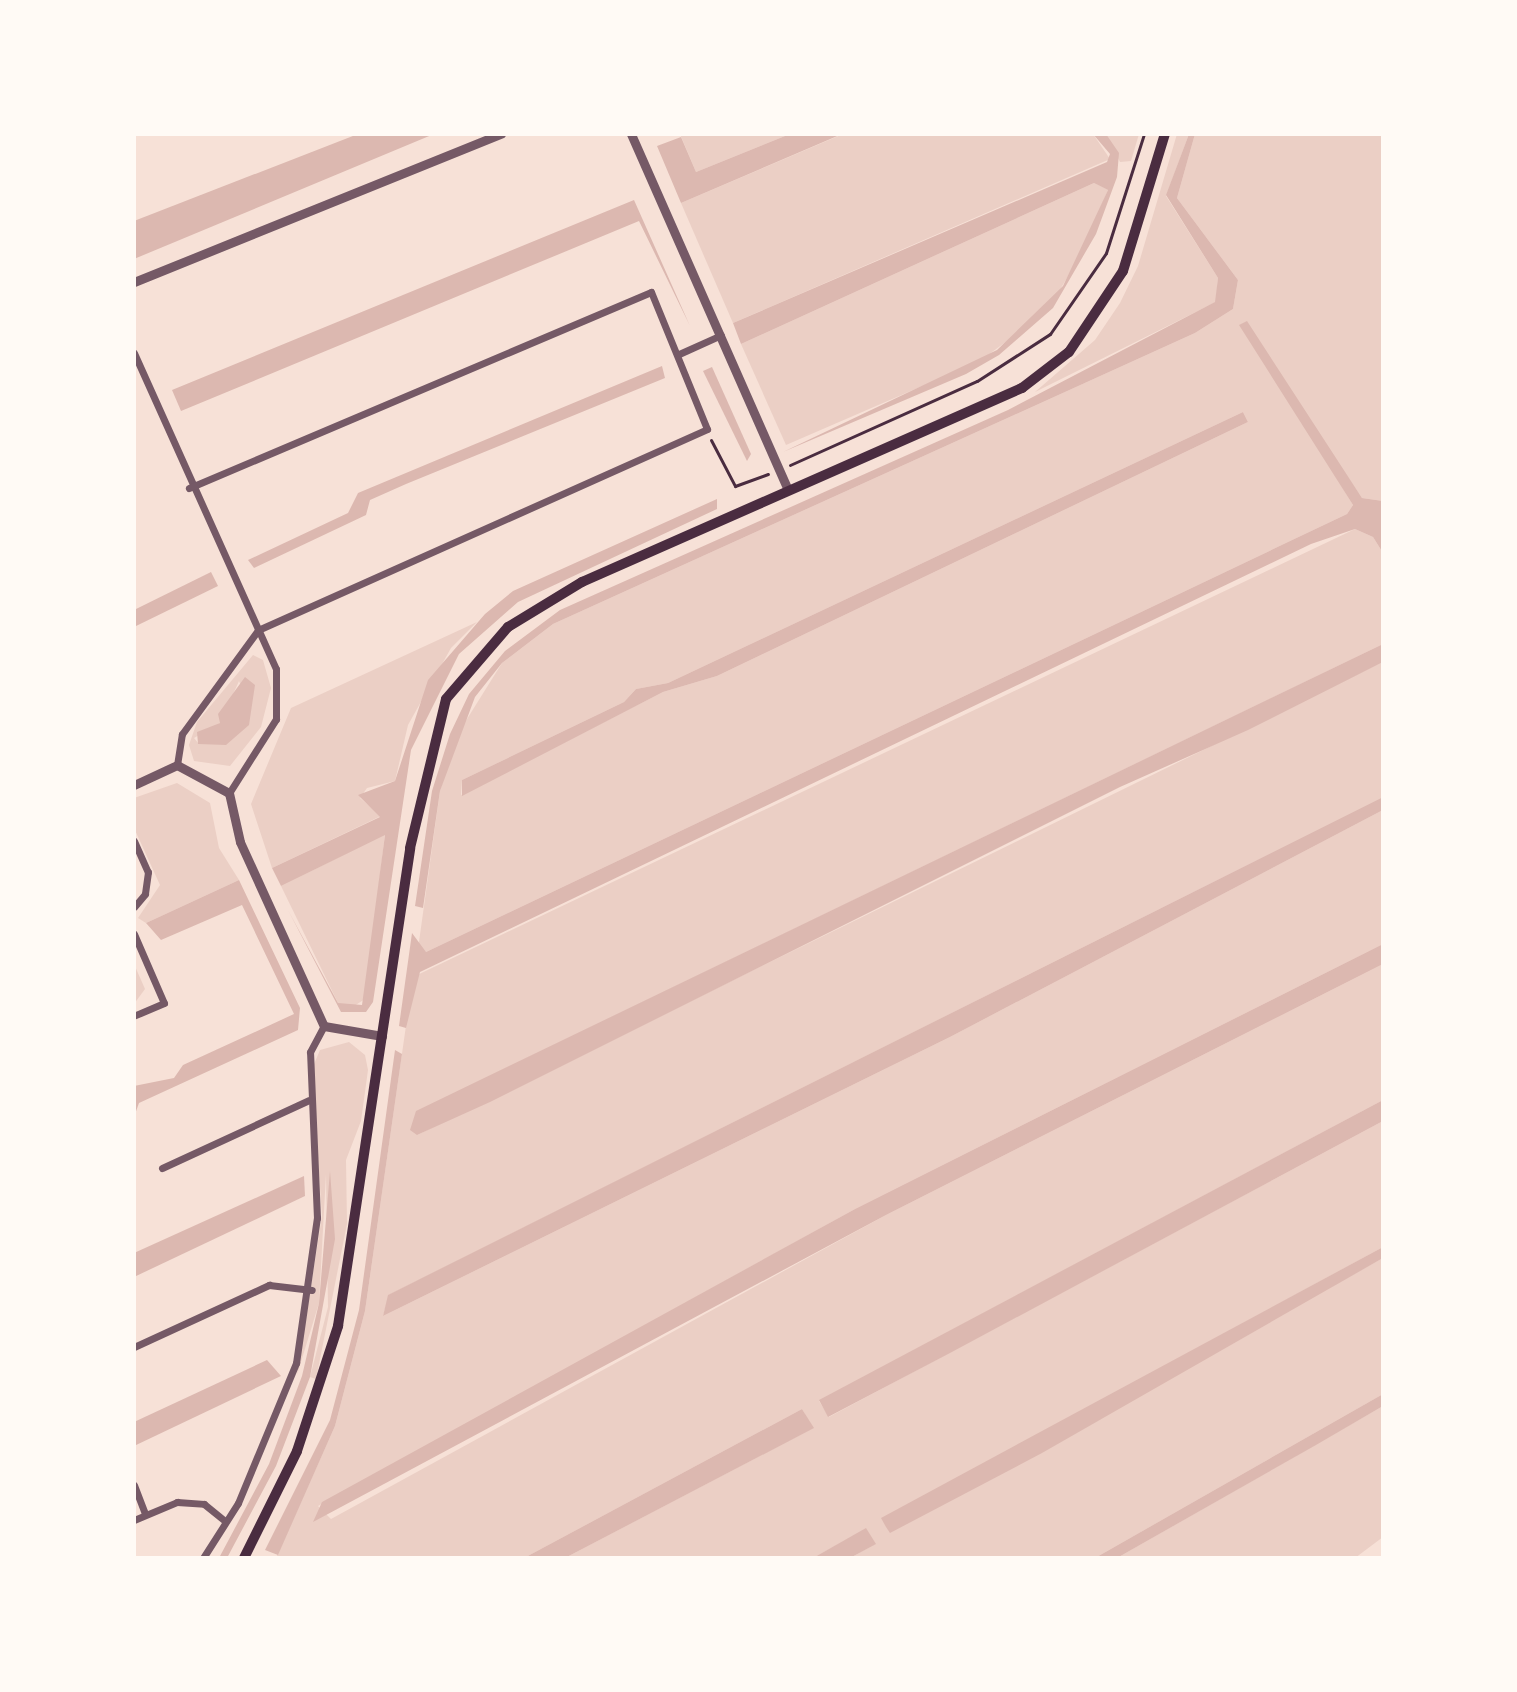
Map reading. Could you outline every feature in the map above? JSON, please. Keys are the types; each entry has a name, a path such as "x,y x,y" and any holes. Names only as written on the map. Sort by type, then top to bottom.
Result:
{"main road":[{"path":"244,1558 323,1383 349,1269 423,773 446,699 508,627 582,582 1022,388 1069,352 1123,271 1165,134"}],"street":[{"path":"134,282 501,134"},
{"path":"631,134 788,490"},
{"path":"177,765 182,734 258,630 707,429 679,354 651,292 189,488"},
{"path":"679,354 721,335"},
{"path":"134,353 189,488 276,669 278,705 229,793 240,842 324,1026"},
{"path":"134,785 177,765"},
{"path":"177,765 229,793"},
{"path":"134,841 148,872 145,894 134,907"},
{"path":"134,934 164,1003 134,1016"},
{"path":"324,1026 382,1036"},
{"path":"203,1558 281,1409 312,1290 316,1146 309,1100 310,1052 324,1026"},
{"path":"162,1168 309,1100"},
{"path":"134,1347 269,1285 312,1290"},
{"path":"134,1485 145,1514"},
{"path":"134,1520 177,1502 204,1504 224,1520"}],"path":[{"path":"707,429 724,472 735,486 778,471 977,381 1050,334 1106,253 1144,134"}],"shaded area":[{"path":"358,134 434,134 134,259 134,221"},
{"path":"680,134 790,134 696,172"},
{"path":"790,134 842,134 681,203 657,146 681,137 696,172"},
{"path":"843,134 1093,134 1110,159 733,323 681,203"},
{"path":"1093,134 1106,134 1119,153 1117,177 1096,234 1053,308 999,355 966,374 783,452 997,350 1063,286 1108,190 1094,183 741,344 733,323 1107,162 1110,154"},
{"path":"1106,134 1139,134 1131,161 1120,162"},
{"path":"1177,134 1189,134 1166,196 1218,278 1216,302 1035,392 1095,340 1120,303 1138,266"},
{"path":"1189,134 1195,134 1177,198 1238,280 1233,309 1195,333 553,624 502,663 475,697 440,791 423,908 415,906 432,791 450,734 469,694 505,651 560,610 1008,410 1215,302 1218,278 1166,195"},
{"path":"1195,134 1383,134 1383,501 1362,498 1242,322 1353,505 1347,514 426,952 418,949 440,791 457,735 502,663 553,624 1195,333 1233,309 1238,280 1177,198","holes":["1243,412 1248,422 717,676 663,692 461,795 462,780 624,702 636,689 668,683"]},
{"path":"1094,183 1108,190 1080,256 1058,293 1019,332 980,361 786,445 741,344"},
{"path":"634,200 690,326 639,221 181,411 172,390"},
{"path":"1247,321 1362,498 1383,501 1383,553 1373,537 1355,529 1311,544 420,972 406,1028 399,1026 412,933 426,952 1347,514 1353,505 1239,325"},
{"path":"662,366 665,378 370,500 366,515 254,568 248,560 348,513 358,493"},
{"path":"712,367 751,454 747,461 703,371"},
{"path":"1243,412 1248,422 717,676 663,692 462,796 462,780 624,702 636,689 668,683"},
{"path":"717,499 717,509 518,602 459,654 411,750 373,1002 366,1012 341,1012 288,910 338,1003 362,1005 385,835 281,886 272,868 380,817 358,795 395,781 428,680 485,614 513,591"},
{"path":"1355,529 1373,537 1383,553 1383,644 490,1076 417,1135 1383,662 1383,797 389,1295 383,1316 950,1037 1383,810 1383,944 855,1209 318,1506 331,1519 886,1215 1383,964 1383,1100 819,1401 829,1417 1383,1121 1383,1247 1082,1411 1031,1453 1383,1258 1383,1394 1095,1558 850,1558 875,1544 866,1529 813,1558 565,1558 813,1428 802,1409 524,1558 276,1558 335,1426 365,1311 413,977"},
{"path":"211,572 218,586 134,627 134,610"},
{"path":"477,622 451,648 408,725 395,781 367,788 360,798 381,816 272,868 251,804 291,708"},
{"path":"1383,644 1383,662 1248,730 1120,787 490,1102 417,1135 410,1130 416,1111"},
{"path":"253,655 263,660 271,688 261,727 230,766 194,761 189,745 197,722","holes":["239,681 249,706 245,716 214,744 199,744 194,738 220,723"]},
{"path":"245,677 255,685 249,725 226,745 198,744 197,732 220,723 218,714"},
{"path":"177,783 210,803 219,848 239,880 146,923 138,918 160,885 134,828 134,798"},
{"path":"1383,797 1383,810 950,1037 383,1316 388,1295"},
{"path":"385,834 365,999 351,1008 338,1003 281,886"},
{"path":"239,880 300,1008 298,1030 139,1103 134,1117 134,1086 174,1078 183,1065 294,1014 242,905 161,940 146,923"},
{"path":"1383,944 1383,964 886,1215 313,1522 322,1502 855,1209"},
{"path":"134,964 145,989 134,1004"},
{"path":"349,1042 365,1055 368,1070 361,1121 346,1160 347,1224 316,1379 310,1377 328,1307 326,1174 319,1303 297,1375 322,1216 312,1069 320,1050"},
{"path":"395,1050 402,1054 365,1311 335,1426 278,1555 265,1550 330,1420 359,1310"},
{"path":"1383,1100 1383,1121 828,1417 819,1400"},
{"path":"330,1171 335,1239 310,1377 276,1466 227,1558 219,1558 269,1464 302,1376 319,1303"},
{"path":"304,1176 305,1196 134,1277 134,1253"},
{"path":"1383,1247 1383,1258 1042,1453 890,1533 881,1518"},
{"path":"267,1360 281,1376 134,1446 134,1422"},
{"path":"1383,1394 1383,1406 1316,1445 1117,1558 1095,1558"},
{"path":"1383,1406 1383,1537 1355,1558 1117,1558"},
{"path":"802,1409 814,1428 565,1558 524,1558"},
{"path":"866,1528 876,1544 850,1558 813,1558"}]}
